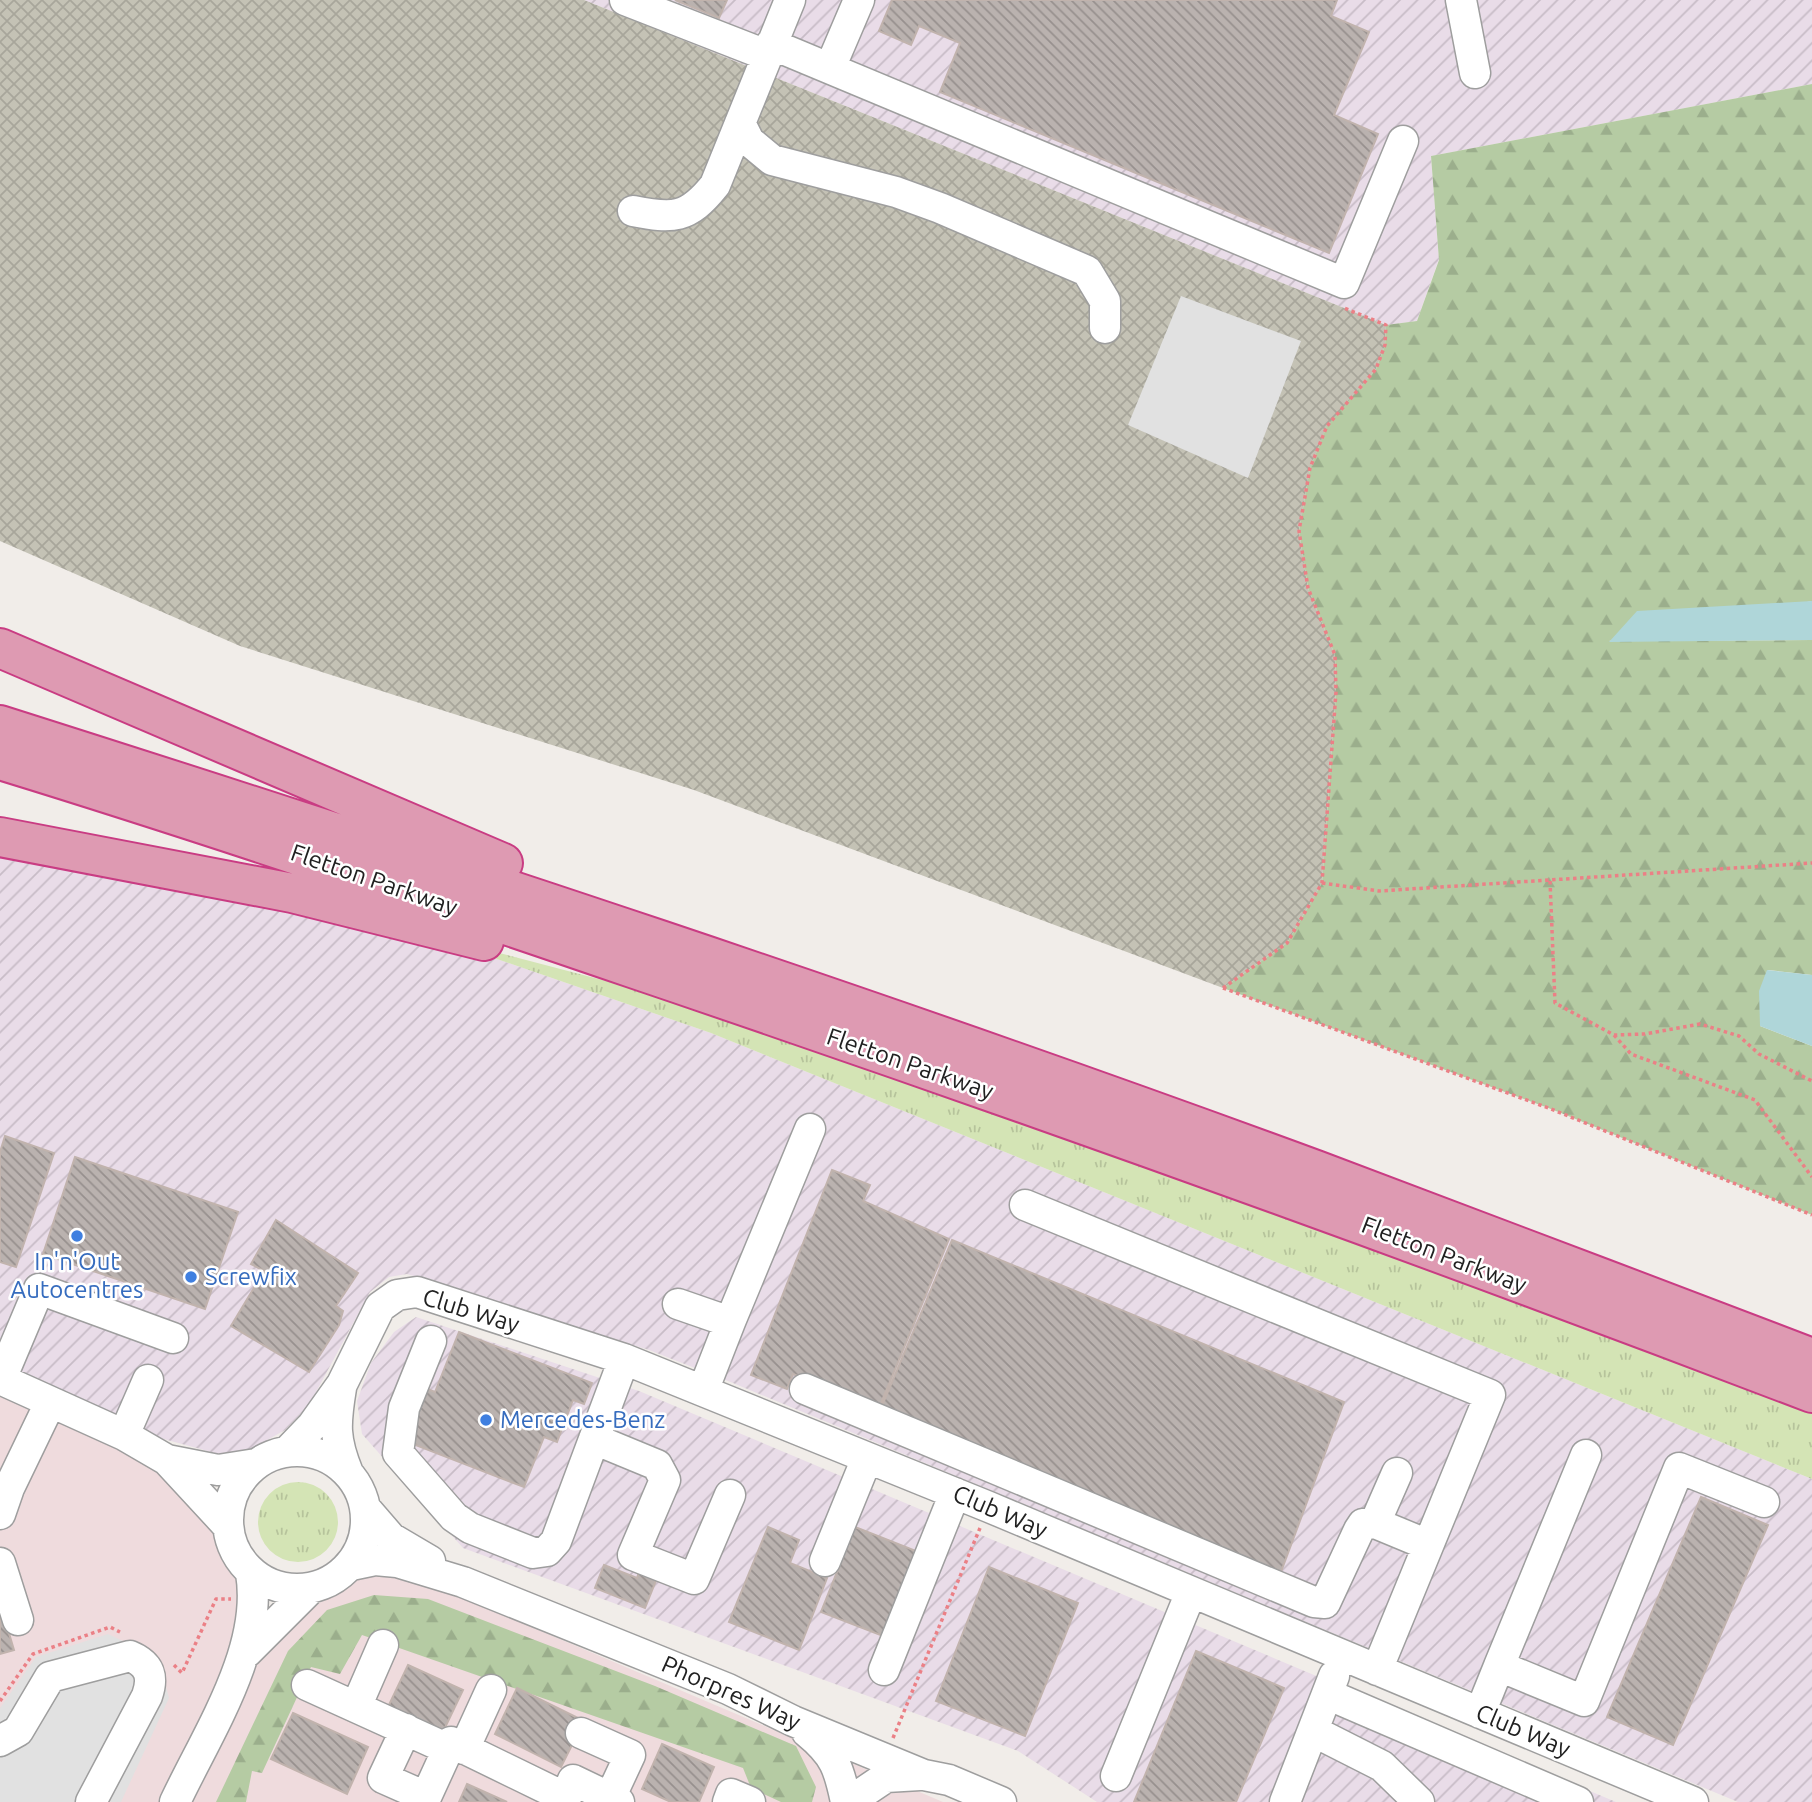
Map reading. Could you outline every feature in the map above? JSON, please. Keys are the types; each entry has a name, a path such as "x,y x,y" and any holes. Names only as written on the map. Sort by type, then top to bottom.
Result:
{"highway":[{"path":"0,648 765,994"},
{"name":"Fletton Parkway","path":"0,725 473,877 765,994 1303,1202 1812,1393"},
{"name":"Fletton Parkway","path":"0,760 765,994 1313,1170 1812,1358"},
{"path":"0,837 292,893 765,994"}],"street":[{"path":"625,0 766,54 830,68 1344,283 1403,141"},
{"path":"633,211 668,218 701,203 715,185 790,0"},
{"path":"830,68 859,0"},
{"path":"1461,0 1475,73"},
{"path":"740,123 749,141 772,160 918,200 1087,271 1105,301 1105,328"},
{"path":"703,1391 810,1129"},
{"path":"1025,1205 1490,1395 1377,1671"},
{"path":"173,1338 38,1289 1,1379 124,1436 167,1460 228,1525"},
{"name":"Club Way","path":"288,1451 312,1426 342,1384 380,1307 397,1295 417,1292 624,1359 989,1507 1693,1802"},
{"path":"678,1304 730,1322"},
{"path":"431,1341 404,1408 398,1453 454,1517 470,1528 533,1553 547,1551 556,1541 624,1359"},
{"path":"124,1436 148,1380"},
{"name":"Club Way","path":"342,1384 336,1421 336,1443 348,1473"},
{"path":"804,1389 1314,1602 1325,1604 1363,1524 1376,1523 1428,1545"},
{"path":"0,1514 9,1488 50,1403"},
{"path":"594,1439 657,1465 665,1480 633,1555 694,1579 730,1495"},
{"path":"167,1460 218,1470 256,1464 288,1451 310,1452 331,1459 348,1473 360,1490 366,1509 364,1538 351,1564 332,1580 310,1589 247,1652"},
{"path":"1480,1713 1586,1455"},
{"path":"825,1561 867,1458"},
{"path":"175,1802 247,1652 254,1593 251,1573 231,1543 228,1525 230,1502 240,1480 256,1464"},
{"path":"1499,1666 1584,1701 1679,1468 1764,1502"},
{"path":"1376,1523 1397,1473"},
{"path":"884,1670 955,1493"},
{"name":"Phorpres Way","path":"366,1509 391,1538 463,1582"},
{"name":"Phorpres Way","path":"351,1564 375,1560 397,1562 463,1582 728,1689 793,1721 1001,1802"},
{"path":"0,1563 18,1620"},
{"path":"251,1573 279,1587 310,1589"},
{"path":"1116,1776 1191,1592"},
{"path":"356,1707 383,1645"},
{"path":"0,1741 18,1731 50,1677 130,1656 142,1661 150,1674 151,1683 147,1696 91,1802"},
{"path":"1285,1802 1342,1656"},
{"path":"307,1685 456,1749 565,1800 573,1780 615,1800 630,1755 581,1733"},
{"path":"728,1689 770,1699 913,1758 937,1778"},
{"path":"405,1729 383,1778 426,1797 491,1690"},
{"path":"1327,1694 1578,1802"},
{"path":"793,1721 824,1746 838,1766 847,1802 886,1777 937,1778"},
{"path":"1312,1731 1382,1766 1419,1802"},
{"path":"728,1802 732,1794 750,1802"}],"path":[{"path":"1335,304 1386,325 1385,345 1376,369 1327,426 1310,468 1299,531 1308,588 1335,655 1336,692 1322,883 1287,943 1223,988 1551,1109 1812,1215"},
{"path":"1322,883 1379,891 1812,863"},
{"path":"1549,881 1555,1003 1614,1035 1631,1054 1755,1100 1812,1177"},
{"path":"1614,1035 1644,1034 1700,1024 1739,1036 1759,1054 1812,1081"},
{"path":"889,1748 989,1507"}],"shaded area":[{"path":"0,0 584,0 1386,325 1385,345 1376,369 1327,427 1310,468 1299,531 1308,588 1335,655 1336,692 1322,883 1287,943 1223,988 694,790 240,646 0,541"},
{"path":"584,0 1812,0 1812,84 1431,156 1439,259 1417,321 1386,325"},
{"path":"1181,296 1301,341 1248,478 1128,425"},
{"path":"0,849 419,932 711,1033 1812,1479 1812,1802 1738,1802 733,1383 649,1350 407,1274 389,1277 370,1292 309,1405 285,1430 248,1451 226,1456 149,1435 0,1365"},
{"path":"416,1317 639,1391 1616,1802 1097,1802 1018,1751 463,1548 362,1434 357,1401 371,1363 394,1332"},
{"path":"0,1396 137,1454 177,1484 211,1519 227,1544 242,1579 239,1591 293,1627 305,1613 351,1581 388,1571 421,1580 943,1802 0,1802"},
{"path":"108,1634 151,1654 162,1671 169,1698 121,1802 0,1802 0,1708 36,1657"}],"green space":[{"path":"1812,84 1812,601 1609,641 1812,640 1812,975 1768,970 1760,1026 1812,1046 1812,1215 1551,1109 1223,988 1287,943 1322,883 1336,692 1335,655 1308,588 1299,531 1310,468 1327,426 1376,369 1385,345 1386,325 1417,321 1439,260 1431,156"},
{"path":"419,932 709,1008 1812,1407 1812,1479 711,1033"},
{"path":"298,1482 313,1485 326,1494 335,1507 338,1522 335,1537 326,1550 313,1559 298,1562 283,1559 270,1550 261,1537 258,1522 261,1507 270,1494 283,1485"},
{"path":"374,1595 428,1599 655,1686 796,1746 816,1787 812,1802 781,1802 751,1788 743,1768 362,1635 340,1674 311,1667 262,1773 252,1771 246,1802 216,1802 288,1651 327,1610"}],"water":[{"path":"1812,601 1812,640 1609,642 1637,611"},
{"path":"1767,970 1812,975 1812,1046 1760,1026 1759,991"}],"building":[{"path":"675,0 727,0 719,18"},
{"path":"892,0 1337,0 1331,16 1369,32 1334,115 1378,134 1329,253 940,92 960,43 919,26 911,45 879,31"},
{"path":"5,1136 54,1153 16,1267 0,1262 0,1152"},
{"path":"75,1157 238,1212 205,1309 43,1254"},
{"path":"832,1170 870,1185 863,1201 949,1239 879,1408 793,1374 787,1389 751,1375"},
{"path":"276,1220 358,1273 336,1306 343,1311 339,1325 309,1372 231,1326 264,1271 251,1264"},
{"path":"952,1240 1344,1402 1278,1580 881,1408"},
{"name":"Mercedes-Benz","path":"459,1332 592,1383 584,1404 573,1400 557,1442 544,1437 524,1487 400,1439 420,1386 435,1392"},
{"path":"1701,1497 1768,1525 1673,1745 1607,1717"},
{"path":"768,1527 799,1540 790,1563 827,1578 799,1650 729,1622"},
{"path":"855,1527 916,1551 883,1636 821,1612"},
{"path":"604,1565 637,1578 641,1566 659,1573 645,1608 595,1588"},
{"path":"989,1567 1078,1603 1025,1736 936,1701"},
{"path":"0,1603 14,1650 0,1654"},
{"path":"1196,1651 1284,1688 1236,1802 1134,1802"},
{"path":"408,1665 463,1690 442,1734 387,1709"},
{"path":"517,1688 584,1721 561,1767 495,1734"},
{"path":"293,1713 368,1747 347,1794 271,1759"},
{"path":"662,1744 714,1767 699,1802 671,1802 642,1789"},
{"path":"467,1784 507,1802 459,1802"}],"place":[{"name":"In'n'Out Autocentres","path":"77,1236"},
{"name":"Screwfix","path":"191,1277"},
{"name":"Mercedes-Benz","path":"486,1420"}]}
